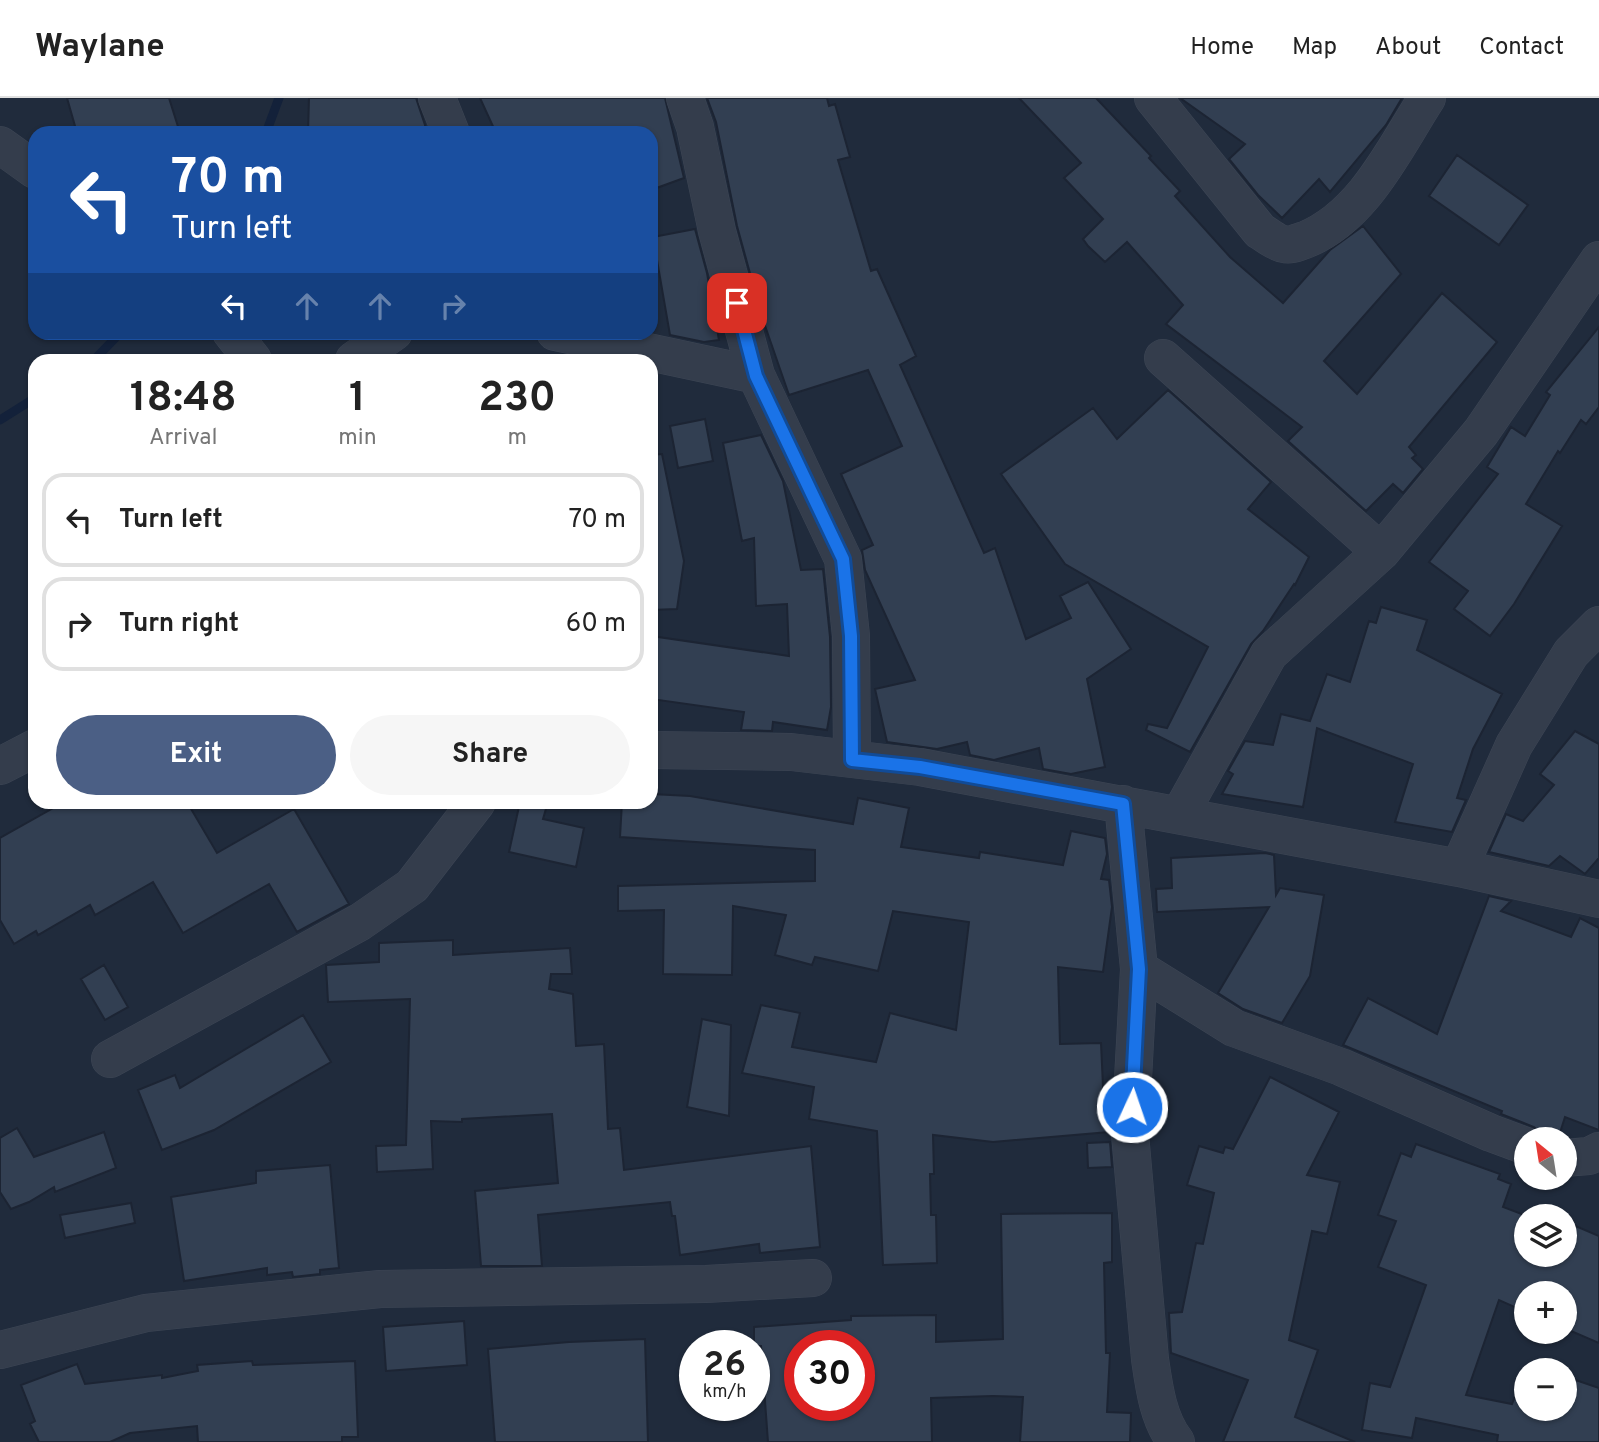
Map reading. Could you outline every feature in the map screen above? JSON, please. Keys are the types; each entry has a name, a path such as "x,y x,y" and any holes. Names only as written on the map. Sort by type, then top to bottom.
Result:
{"street":[{"path":"437,98 448,126"},
{"path":"685,98 695,127 718,232 756,376 843,559 851,636 852,760"},
{"path":"1153,98 1260,231 1283,244 1295,244 1312,237 1352,208 1427,98"},
{"path":"0,145 28,165"},
{"path":"1180,814 1269,654 1381,552 1481,432 1599,260"},
{"path":"237,340 248,354"},
{"path":"363,354 383,340"},
{"path":"592,340 656,354"},
{"path":"658,355 756,376"},
{"path":"1163,358 1381,552"},
{"path":"1459,868 1514,745 1572,653 1599,625"},
{"path":"658,750 791,752 920,767 1459,868 1599,899"},
{"path":"0,766 28,752"},
{"path":"1123,804 1139,969 1130,1134 1150,1359 1165,1439"},
{"path":"110,1059 360,922 412,886 472,809"},
{"path":"1139,969 1234,1028 1341,1067 1514,1142"},
{"path":"1577,1157 1589,1156 1599,1151"},
{"path":"0,1350 146,1313 380,1289 706,1284 813,1278"}],"building":[{"path":"67,98 169,98 178,126 75,126"},
{"path":"309,98 416,98 425,125 425,126 308,126"},
{"path":"480,98 665,98 684,178 658,187 658,126 493,126"},
{"path":"707,98 827,98 829,106 835,104 850,157 838,160 871,271 877,269 916,356 900,365 984,553 995,548 1026,639 1071,618 1060,596 1088,582 1131,649 1087,679 1105,767 1071,774 1043,769 1039,748 994,760 970,755 967,742 937,749 887,742 875,689 915,680 865,570 862,550 873,545 841,474 902,446 868,370 789,395 762,317 737,226 716,122"},
{"path":"1019,98 1096,98 1151,156 1149,158 1180,191 1175,196 1230,257 1283,303 1330,250 1363,226 1401,274 1324,361 1357,394 1442,293 1497,342 1409,447 1416,455 1412,458 1423,469 1403,493 1393,484 1366,511 1288,441 1302,427 1166,324 1183,305 1127,242 1105,262 1088,246 1083,239 1103,219 1064,178 1081,163"},
{"path":"1180,98 1402,98 1386,125 1330,192 1319,179 1282,218 1258,195 1229,159 1245,144"},
{"path":"1457,155 1528,205 1499,245 1429,196"},
{"path":"695,229 707,273 719,340 704,342 670,335 658,266 658,236"},
{"path":"1599,327 1599,407 1586,424 1581,420 1560,453 1558,451 1526,504 1562,526 1514,604 1490,636 1454,609 1468,591 1429,562 1498,474 1487,467 1511,427 1525,436 1550,395 1546,392"},
{"path":"1168,390 1271,482 1248,509 1309,557 1295,585 1251,644 1190,752 1146,730 1148,724 1167,728 1208,647 1065,564 1001,474 1093,408 1117,439"},
{"path":"705,419 713,461 678,468 670,426"},
{"path":"761,435 783,481 801,570 823,569 830,637 831,707 827,730 773,722 772,731 741,730 744,712 658,700 658,637 789,656 787,604 756,606 754,538 742,541 723,443"},
{"path":"658,454 662,454 684,561 677,609 658,610"},
{"path":"1381,607 1427,620 1417,650 1502,694 1473,749 1457,798 1466,800 1452,832 1395,822 1413,764 1317,728 1303,807 1222,794 1233,774 1228,771 1245,741 1273,745 1281,714 1310,721 1327,674 1350,682 1369,621 1376,623"},
{"path":"1575,731 1599,744 1599,858 1585,874 1560,856 1549,866 1489,852 1506,814 1523,821 1554,785 1540,774"},
{"path":"658,794 690,796 853,824 858,798 909,808 901,847 979,858 980,852 1063,865 1071,831 1105,838 1107,854 1101,879 1109,880 1112,907 1103,972 1058,967 1060,1044 1101,1043 1104,1108 1107,1108 1109,1132 993,1142 933,1135 931,1215 936,1215 937,1263 883,1265 877,1131 809,1119 814,1087 742,1073 761,1005 800,1013 792,1047 876,1062 890,1013 956,1030 969,922 893,911 878,971 815,957 812,965 775,955 786,915 733,906 732,975 663,974 664,910 618,911 618,886 815,881 815,850 620,837 622,809 658,809"},
{"path":"52,809 191,809 217,853 294,809 349,904 297,932 269,884 183,933 153,882 95,915 90,905 38,935 36,931 14,944 0,920 0,838"},
{"path":"518,809 546,809 543,819 584,828 576,867 509,852"},
{"path":"1265,853 1274,855 1276,895 1280,888 1324,895 1310,976 1282,1023 1243,1009 1218,993 1269,907 1157,912 1156,889 1172,888 1171,858"},
{"path":"1489,896 1511,901 1501,911 1571,937 1580,918 1599,928 1599,1130 1565,1117 1562,1127 1534,1127 1343,1045 1368,998 1437,1034"},
{"path":"453,940 453,955 570,948 572,974 551,974 549,989 573,994 576,1046 604,1044 608,1129 620,1128 624,1170 811,1146 820,1247 760,1253 759,1244 680,1255 675,1216 672,1216 670,1202 538,1215 542,1266 481,1266 475,1191 558,1183 552,1114 462,1119 462,1122 431,1121 433,1169 377,1172 376,1146 406,1145 410,999 328,1002 326,965 379,962 379,943"},
{"path":"104,965 128,1007 105,1020 81,979"},
{"path":"303,1015 331,1062 214,1130 162,1150 138,1090 175,1075 180,1088"},
{"path":"702,1019 731,1025 729,1116 687,1107"},
{"path":"1270,1077 1339,1112 1307,1175 1340,1182 1327,1234 1312,1231 1289,1340 1318,1350 1295,1417 1355,1442 1223,1442 1248,1380 1171,1353 1169,1313 1182,1312 1196,1243 1203,1244 1214,1193 1187,1185 1199,1146 1223,1153 1225,1147 1233,1149"},
{"path":"17,1128 34,1157 104,1132 116,1168 55,1192 54,1187 11,1209 0,1192 0,1138"},
{"path":"1110,1142 1112,1167 1088,1168 1087,1143"},
{"path":"1416,1144 1500,1174 1498,1179 1511,1184 1503,1207 1514,1211 1514,1267 1577,1267 1577,1227 1599,1236 1599,1343 1577,1334 1577,1281 1514,1281 1514,1307 1499,1300 1466,1395 1512,1404 1514,1399 1514,1421 1577,1421 1577,1380 1599,1388 1599,1442 1497,1442 1498,1435 1416,1418 1412,1438 1362,1430 1370,1383 1390,1387 1426,1285 1378,1267 1396,1221 1378,1215 1401,1153 1411,1157"},
{"path":"330,1165 339,1268 320,1270 320,1274 293,1277 292,1272 267,1275 267,1268 184,1281 171,1197 256,1183 256,1171"},
{"path":"131,1203 135,1223 65,1238 60,1215"},
{"path":"1112,1213 1112,1262 1104,1263 1106,1353 1110,1353 1107,1412 1131,1413 1130,1442 1020,1442 1023,1397 993,1396 931,1398 932,1442 768,1442 770,1330 754,1330 754,1327 851,1320 851,1316 936,1315 936,1342 1003,1339 1001,1214"},
{"path":"464,1321 467,1365 386,1371 383,1327"},
{"path":"645,1339 648,1442 495,1442 488,1349"},
{"path":"252,1361 253,1365 355,1361 358,1437 342,1437 342,1442 198,1442 197,1426 130,1433 110,1442 39,1442 30,1424 35,1421 21,1385 77,1364 85,1384 162,1375 162,1378 198,1371 197,1365"}],"waterway":[{"path":"269,126 279,98"},
{"path":"100,354 113,340"},
{"path":"0,420 28,402"}],"route":[{"path":"737,303 756,376 843,559 851,636 852,760 920,767 1123,804 1139,969 1132,1107"}]}
